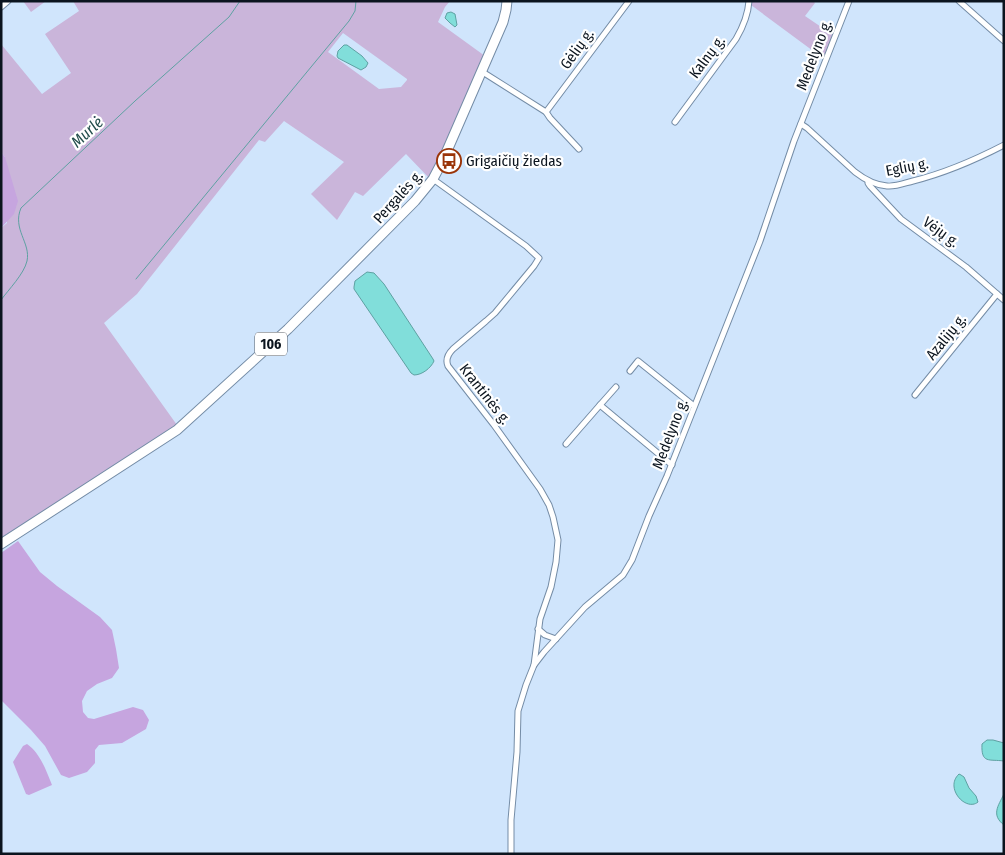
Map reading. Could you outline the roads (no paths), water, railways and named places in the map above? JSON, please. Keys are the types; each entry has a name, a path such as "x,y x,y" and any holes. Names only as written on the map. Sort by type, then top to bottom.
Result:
{"main road":[{"name":"Pergalės g.","path":"1,544 177,430 288,329 415,201 433,180 443,160 503,22 507,1"}],"street":[{"path":"1,6 8,1"},
{"name":"Gėlių g.","path":"546,112 628,1"},
{"name":"Kalnų g.","path":"675,122 736,39 748,14 749,1"},
{"name":"Medelyno g.","path":"511,854 511,820 517,752 518,711 526,685 534,665 556,639 586,607 623,575 632,560 672,465 760,241 801,124 848,1"},
{"path":"959,1 1004,41"},
{"path":"481,71 546,112 579,149"},
{"name":"Eglių g.","path":"801,124 855,172 868,181 889,186 935,175 1004,145"},
{"name":"Krantinės g.","path":"433,180 526,246 539,258 495,313 453,349 449,353 447,360 448,366 494,425 540,490 553,516 558,540 556,562 551,587 540,619 534,665"},
{"name":"Vėjų g.","path":"868,181 901,218 966,267 1004,300"},
{"name":"Azalijų g.","path":"915,395 997,294"},
{"path":"630,371 638,361 694,406"},
{"path":"566,444 616,387"},
{"path":"600,405 672,465"},
{"path":"538,629 545,635 556,639"}],"waterway":[{"name":"Murlė","path":"1,300 20,276 27,261 28,254 19,223 21,208 135,101 229,17 240,1"},
{"path":"136,279 349,21 355,11 356,1"}],"place":[{"name":"Grigaičių žiedas","path":"449,161"}]}
